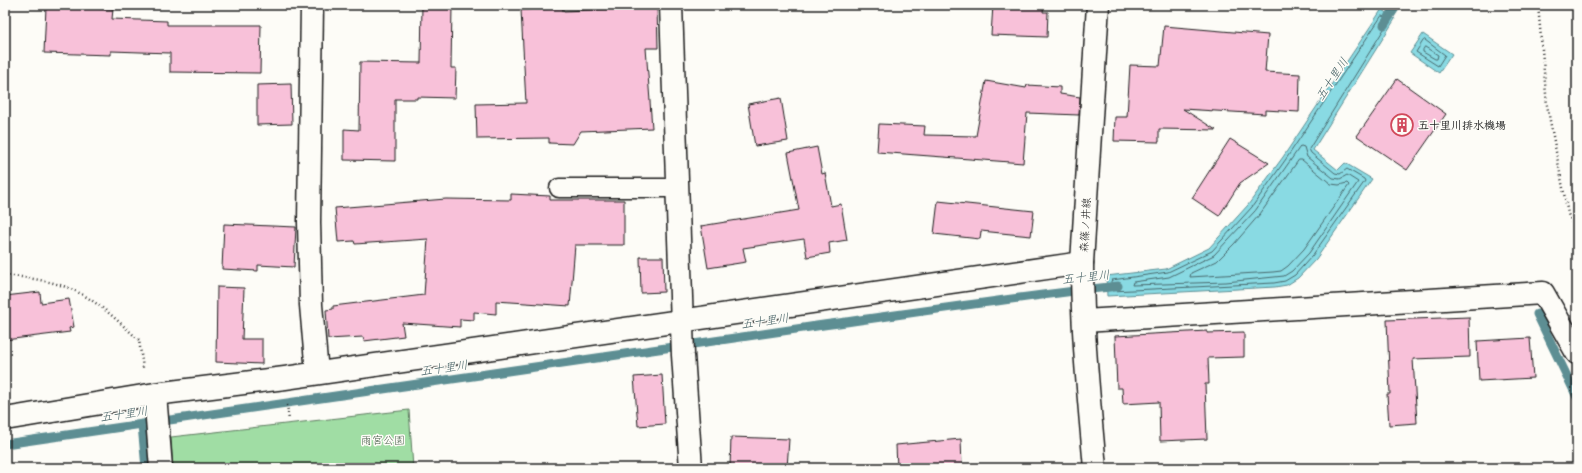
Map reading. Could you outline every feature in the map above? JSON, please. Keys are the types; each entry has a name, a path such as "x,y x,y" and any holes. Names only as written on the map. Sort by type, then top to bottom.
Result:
{"street":[{"path":"312,5 309,222 311,305 317,373"},
{"path":"671,5 683,355 691,468"},
{"name":"森篠ノ井線","path":"1095,468 1083,313 1082,267 1098,5"},
{"path":"5,419 317,373 682,325 1082,267"},
{"path":"1083,313 1543,293 1577,353"},
{"path":"152,398 158,435 160,468"}],"lane":[{"path":"559,188 677,188"}],"path":[{"path":"1538,5 1548,105 1568,214 1577,233"},
{"path":"5,275 28,278 70,288 103,308 139,340 152,398"}],"green space":[{"name":"雨宮公園","path":"409,410 413,468 173,468 171,437"}],"water":[{"path":"1382,9 1395,19 1313,150 1338,170 1345,163 1372,179 1316,259 1298,278 1287,285 1275,287 1107,296 1106,276 1166,269 1209,248 1248,205 1283,157"},
{"path":"1423,34 1452,54 1439,73 1410,53"}],"building":[{"path":"422,5 452,5 451,68 456,68 455,98 417,97 417,99 395,99 395,161 344,160 344,129 359,130 360,62 421,63"},
{"path":"993,5 1044,5 1043,12 1048,12 1047,37 991,35"},
{"path":"46,7 113,9 112,19 167,21 167,25 261,25 260,73 170,72 170,53 111,51 111,55 44,53"},
{"path":"657,7 658,48 646,48 652,128 581,131 573,144 549,143 549,138 477,139 476,104 526,103 521,10 563,8 563,11"},
{"path":"1164,26 1268,35 1265,72 1300,74 1299,112 1265,110 1265,114 1183,109 1216,130 1159,129 1159,142 1114,141 1115,117 1127,117 1130,65 1160,66"},
{"name":"五十里川排水機場","path":"1397,79 1446,114 1407,170 1357,136"},
{"path":"986,81 1026,88 1027,85 1060,87 1060,94 1080,97 1079,115 1027,113 1023,163 877,152 879,124 925,126 924,135 976,136"},
{"path":"291,84 292,124 257,125 257,85"},
{"path":"781,98 788,141 755,146 748,104"},
{"path":"1230,139 1269,163 1240,183 1219,216 1192,198"},
{"path":"817,147 822,174 825,173 831,206 841,204 847,240 829,243 830,253 807,257 804,239 743,248 746,262 708,268 701,226 799,210 788,153"},
{"path":"511,194 550,196 550,200 624,200 624,245 575,245 570,306 496,301 496,314 474,312 474,320 460,319 460,327 402,323 404,336 364,341 363,337 328,339 326,310 333,309 333,306 424,295 428,239 355,244 354,241 338,242 335,208 446,199 511,200"},
{"path":"938,201 1034,211 1031,236 981,231 980,239 934,234"},
{"path":"224,224 296,227 294,267 258,265 258,271 222,269"},
{"path":"640,257 663,257 664,292 641,293"},
{"path":"217,287 244,288 242,339 262,339 262,364 216,362"},
{"path":"40,292 41,303 69,299 74,327 69,328 70,332 5,340 5,296"},
{"path":"1469,317 1470,357 1413,359 1417,423 1389,425 1387,394 1390,394 1387,320"},
{"path":"1207,331 1207,333 1244,332 1244,357 1208,358 1209,384 1205,384 1207,439 1160,441 1159,402 1123,404 1122,388 1117,388 1115,336"},
{"path":"1530,338 1533,378 1479,381 1477,341"},
{"path":"662,375 665,424 638,426 634,377"},
{"path":"731,437 789,439 787,468 730,468"},
{"path":"961,439 962,468 897,468 896,445"}],"waterway":[{"name":"五十里川","path":"1384,25 1397,5"},
{"name":"五十里川","path":"5,444 810,327 1002,300 1118,286"},
{"path":"1537,314 1577,397"},
{"path":"142,425 146,468"}],"place":[{"name":"五十里川排水機場","path":"1402,125"}]}
